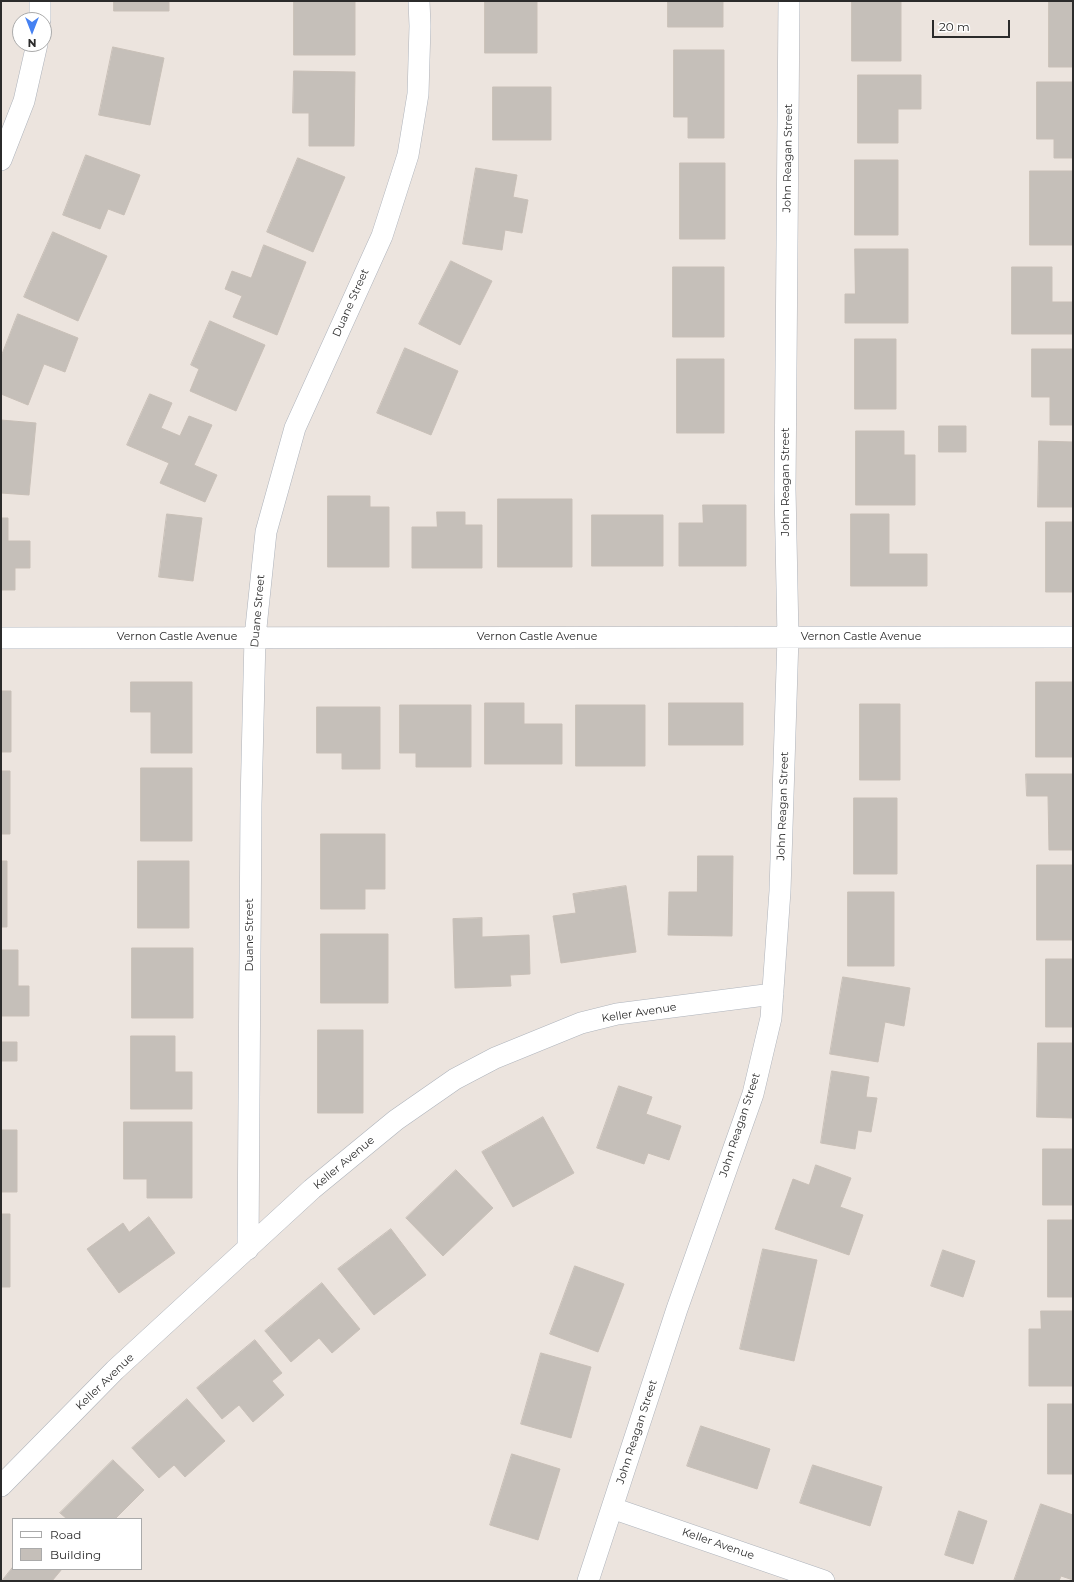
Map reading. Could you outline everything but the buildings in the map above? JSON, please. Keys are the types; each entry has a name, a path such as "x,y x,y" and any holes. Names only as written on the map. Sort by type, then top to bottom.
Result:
{"street":[{"path":"40,1 40,12"},
{"name":"Duane Street","path":"248,1249 251,812 255,637 266,532 295,428 382,236 408,155 418,94 420,26 419,1"},
{"name":"John Reagan Street","path":"588,1581 677,1309 753,1094 771,1018 780,891 788,637 785,489 789,1"},
{"path":"1,160 24,101 35,52"},
{"name":"Vernon Castle Avenue","path":"1,638 1073,637"},
{"name":"Keller Avenue","path":"1,1486 115,1370 312,1189 396,1120 455,1079 495,1058 581,1023 617,1014 773,994"},
{"name":"Keller Avenue","path":"612,1508 824,1581"}]}
